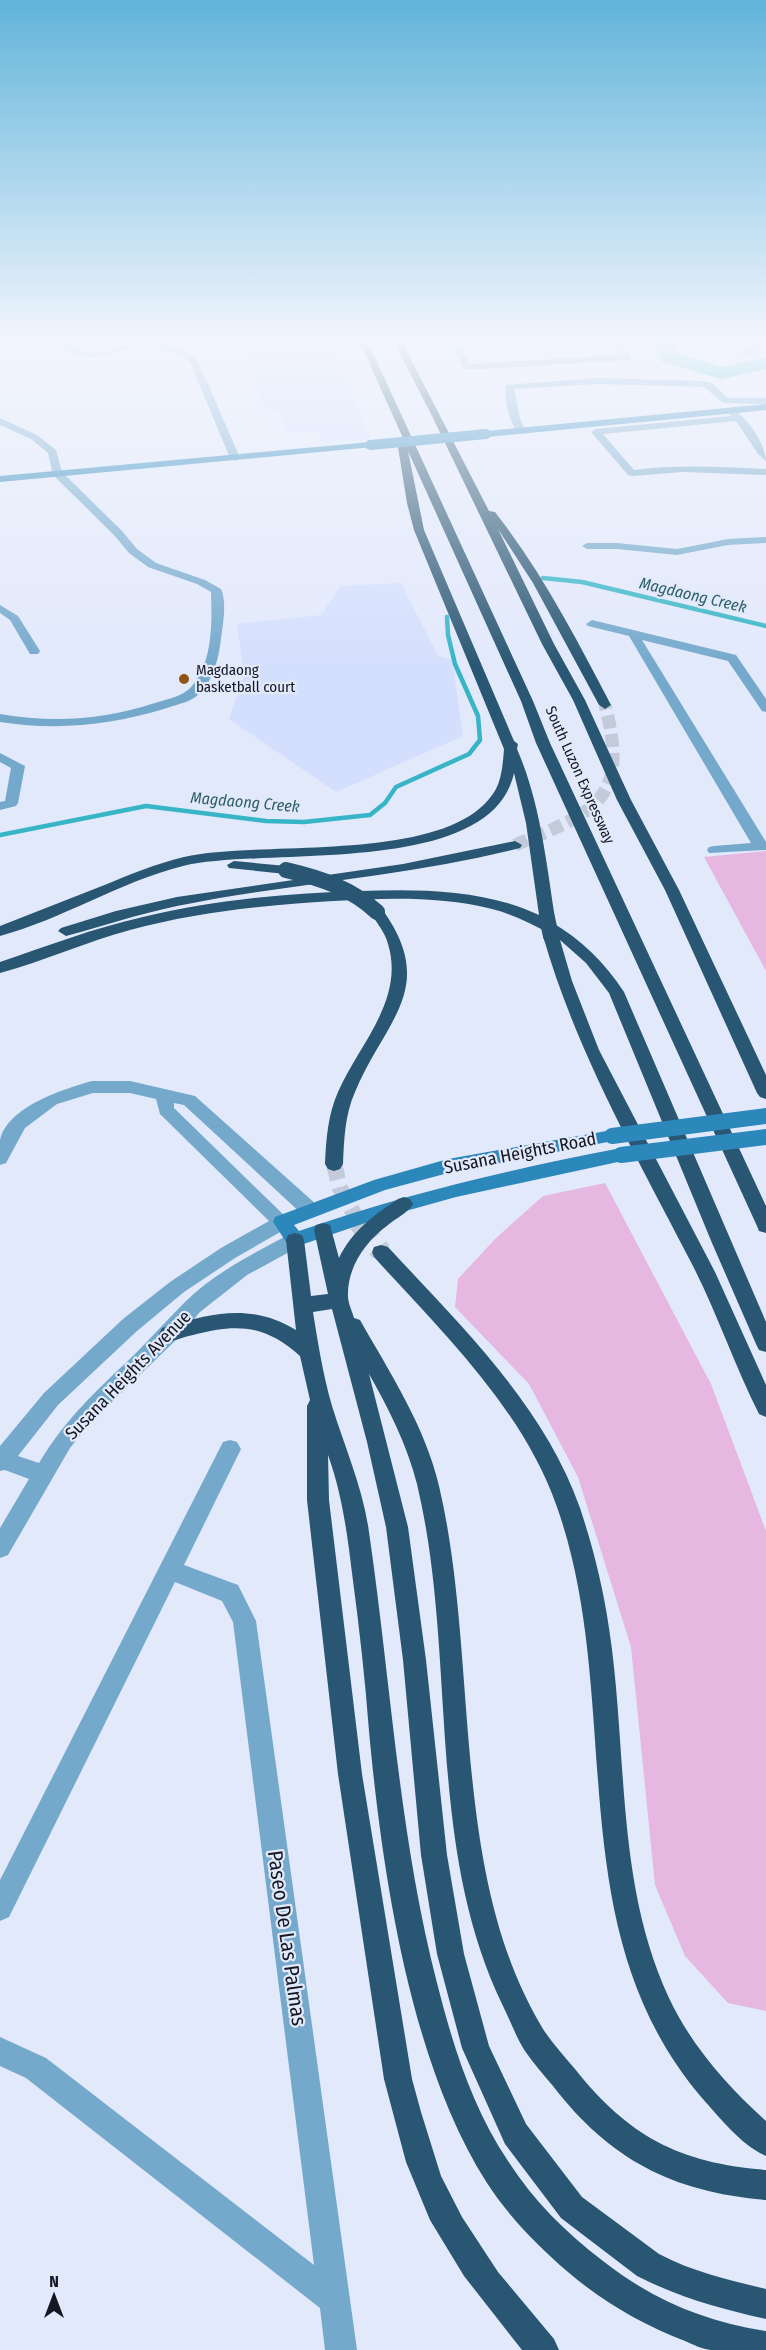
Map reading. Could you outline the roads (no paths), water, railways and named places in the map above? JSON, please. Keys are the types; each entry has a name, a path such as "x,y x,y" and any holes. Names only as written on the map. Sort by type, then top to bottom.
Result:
{"highway":[{"path":"403,448 418,530 511,744 526,790 550,927 564,981 591,1050 705,1272 766,1408"},
{"name":"South Luzon Expressway","path":"412,448 527,701 543,743 766,1226"},
{"name":"South Luzon Expressway","path":"452,448 579,700 624,800 672,890 765,1091"},
{"path":"472,491 516,544 554,608 605,705"},
{"path":"0,931 155,870 199,858 370,848 416,841 443,833 482,811 499,795 506,780 511,744"},
{"path":"0,956 106,918 178,901 411,867 515,845"},
{"path":"155,870 225,865 286,870 314,877 342,887 364,900 377,912 396,942 400,962 400,980 395,999 346,1093 335,1137 334,1164"},
{"path":"0,968 76,941 143,922 232,906 300,898 389,894 451,897 495,904 544,923 574,943 591,958 616,992 721,1243 766,1344"},
{"path":"404,1204 376,1223 355,1244 342,1269 338,1301 405,1421 428,1485 445,1576 459,1773 472,1872 495,1958 519,2016 563,2082 624,2140 656,2159 688,2173 720,2181 766,2185"},
{"path":"323,1230 338,1301 375,1429 393,1505 411,1623 431,1840 459,1989 487,2078 529,2155 561,2196 598,2231 649,2266 708,2289 766,2304"},
{"path":"295,1240 316,1386 352,1497 373,1630 384,1755 396,1852 416,1958 449,2075 487,2157 510,2190 538,2223 578,2261 639,2305 676,2323 720,2337 766,2346"},
{"path":"381,1252 479,1360 505,1393 533,1433 568,1505 590,1584 598,1629 619,1873 626,1916 639,1961 657,2006 680,2045 703,2077 731,2109 766,2141"},
{"path":"303,1305 338,1301"},
{"path":"169,1334 213,1321 238,1319 260,1321 280,1328 294,1337 310,1353"},
{"path":"316,1386 318,1500 349,1763 398,2079 409,2121 440,2208 466,2252 502,2302 543,2350"}],"street":[{"path":"0,718 67,725 106,720 142,712 194,692 208,673 218,618 217,591 201,582 152,565 132,551 57,473 53,452 48,448"},
{"path":"231,448 235,458"},
{"path":"0,479 342,448"},
{"path":"610,448 632,473 666,468 738,469 766,472"},
{"path":"587,546 617,546 677,552 728,542 765,543"},
{"path":"0,608 14,618 34,651"},
{"path":"592,624 732,658 766,708"},
{"path":"633,634 763,846 714,850"},
{"path":"0,758 18,766 11,803 0,806"},
{"path":"0,1158 19,1124 39,1107 64,1095 92,1087 117,1085 143,1089 189,1100 310,1210 323,1230"},
{"path":"164,1095 166,1110 282,1222 295,1240"},
{"name":"Susana Heights Road","path":"282,1222 380,1185 447,1166 612,1136 766,1116"},
{"name":"Susana Heights Road","path":"295,1240 404,1204 527,1173 621,1155 766,1137"},
{"name":"Susana Heights Avenue","path":"1,1460 51,1399 130,1325 185,1281 282,1222"},
{"name":"Susana Heights Avenue","path":"0,1548 63,1443 82,1418 169,1334 193,1306 240,1270 295,1240"},
{"path":"0,1908 230,1449"},
{"path":"1,1460 44,1475"},
{"name":"Paseo De Las Palmas","path":"170,1570 230,1593 244,1621 341,2350"},
{"path":"0,2051 36,2068 335,2300"}],"waterway":[{"name":"Magdaong Creek","path":"543,578 582,582 766,626"},
{"name":"Magdaong Creek","path":"0,835 146,806 266,821 304,822 370,815 385,803 396,787 469,754 480,740 478,716 455,664 448,635 447,617"}],"tunnel":[{"path":"515,845 567,823 586,811 600,798 609,782 613,762 612,737 605,705"},
{"path":"334,1164 340,1188 360,1225"},
{"path":"359,1223 381,1252"}],"place":[{"name":"Magdaong basketball court","path":"184,679"}]}
